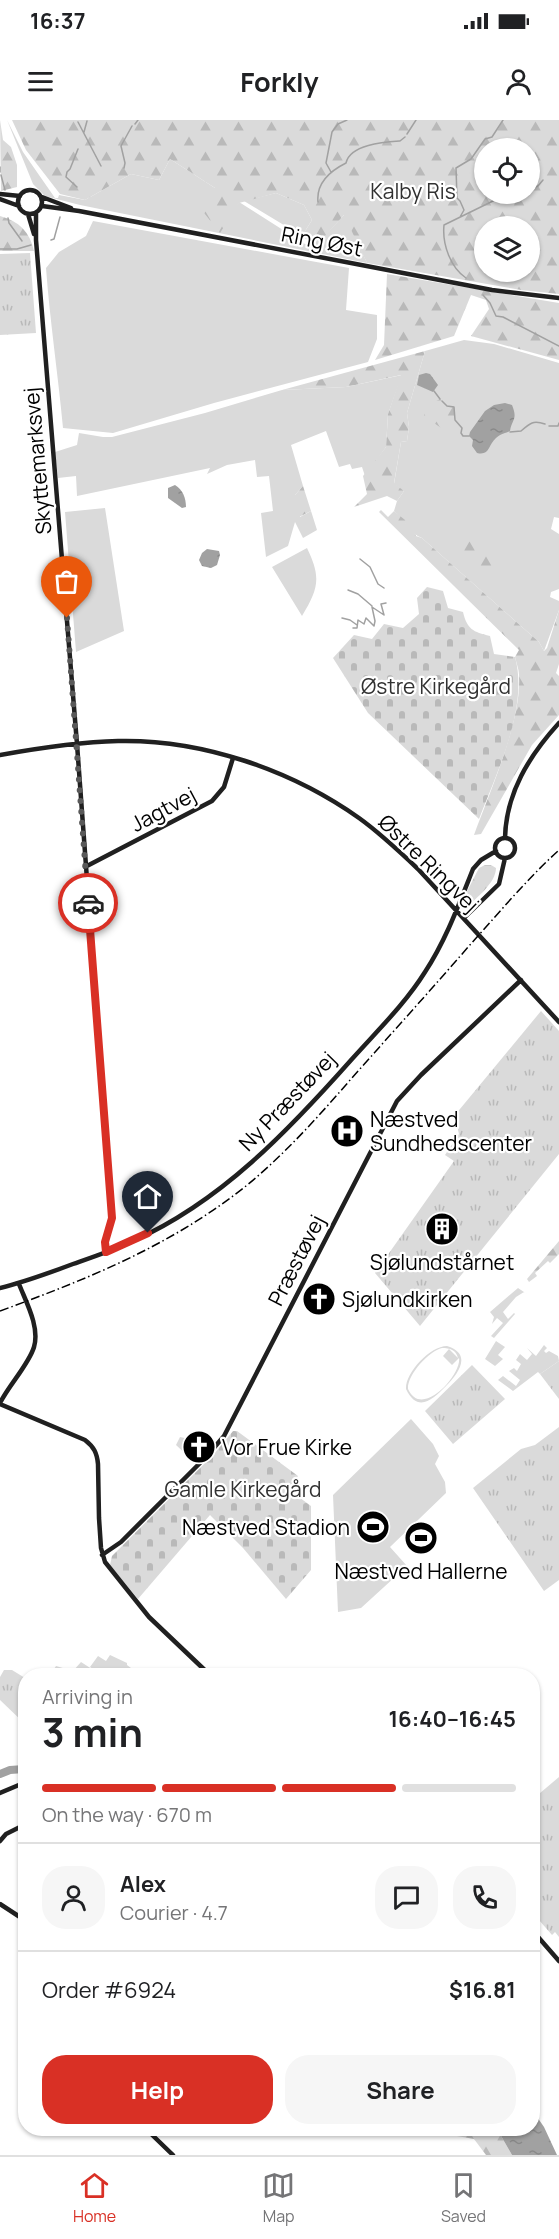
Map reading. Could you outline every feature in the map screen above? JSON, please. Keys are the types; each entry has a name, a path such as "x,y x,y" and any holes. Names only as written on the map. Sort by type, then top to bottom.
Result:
{"street":[{"path":"0,196 19,206 28,214 36,213 42,206 42,197 36,191 24,191 20,196 19,206"},
{"path":"0,196 20,196"},
{"name":"Ring Øst","path":"42,197 79,211"},
{"name":"Ring Øst","path":"42,206 79,211 512,293 559,298"},
{"name":"Skyttemarksvej","path":"36,213 36,240 112,1212 105,1242 106,1252"},
{"name":"Skyttemarksvej","path":"28,214 36,240"},
{"path":"505,838 507,818 515,788 524,770 559,723"},
{"name":"Østre Ringvej","path":"0,755 77,744 147,742 233,758 298,783 358,818 418,869 559,1022"},
{"name":"Jagtvej","path":"85,867 212,801 224,787 233,758"},
{"path":"505,838 511,840 515,848 511,856 505,858 499,856 496,851 497,842 505,838"},
{"name":"Ny Præstøvej","path":"0,1288 20,1285 106,1252 162,1226 211,1195 255,1159 289,1127 416,986 438,950 473,869 481,860 496,851"},
{"path":"462,916 499,884 505,858"},
{"name":"Præstøvej","path":"102,1556 126,1537 224,1436 397,1101 421,1075 521,980"},
{"path":"20,1285 33,1322 35,1338 33,1348 0,1403 85,1440 95,1450 98,1464 102,1556 108,1569 149,1617 202,1668"},
{"path":"0,1793 18,1785"},
{"path":"0,1841 6,1834 18,1828"},
{"path":"0,1904 18,1916"},
{"path":"540,1939 559,1961"},
{"path":"153,2136 172,2155"}],"green space":[{"path":"0,120 3,140 11,147 17,165 17,187 1,191"},
{"path":"7,120 23,152 55,198 59,195 85,200 131,174 159,180 170,159 215,188 219,232 239,202 305,244 315,246 345,214 367,263 45,196 33,184"},
{"name":"Kalby Ris","path":"12,120 559,120 559,294 475,282 540,282 540,216 474,216 474,282 367,263 344,215 316,246 302,236 312,220 304,205 276,193 239,203 220,233 201,209 215,188 170,159 159,180 131,174 85,200 60,194 26,150"},
{"path":"276,193 304,205 312,220 302,236 244,201"},
{"path":"0,216 23,228 30,238 34,251 0,251"},
{"path":"93,221 349,268 346,310 377,315 377,339 368,362 214,403 113,433 63,428 46,268 59,252 86,236"},
{"path":"30,253 36,333 0,335 0,254"},
{"path":"387,274 559,303 559,360 471,336 489,309 486,300 471,295 454,336 375,360 384,345"},
{"path":"464,340 494,344 559,363 559,518 554,517 551,529 559,534 559,589 551,592 550,597 559,601 559,610 544,651 539,642 414,533 394,511 404,491 394,484 401,442 407,441 409,427 407,413 425,351"},
{"path":"425,351 407,413 409,427 407,441 401,442 394,483 404,491 397,501 387,496 354,507 367,494 363,476 386,447 388,414 401,375 346,387 282,390"},
{"path":"402,375 388,414 386,447 365,476 362,467 352,469 350,464 339,467 326,431 291,445 303,486 295,495 300,517 311,511 317,530 303,538 295,522 288,546 266,557 261,513 273,511 269,476 257,477 255,460 227,465 207,474 210,468 77,496 76,476 58,478 55,452 77,445 79,433 112,437 282,390 346,387"},
{"path":"440,399 447,406 454,407 455,420 444,430 424,416 427,406"},
{"path":"303,486 311,511 299,517 293,513 295,495"},
{"path":"105,508 124,631 76,652 65,512"},
{"path":"381,510 388,517 394,511 405,520 406,524 412,526 416,536 422,538 539,642 544,651 559,610 559,664 556,673 559,676 559,715 532,745 481,834 474,835 504,755 515,713 519,693 519,675 515,657 519,650 379,512"},
{"path":"477,537 490,542 495,559 487,576 470,571 460,549 466,538"},
{"path":"307,548 315,567 316,582 312,598 302,616 272,567"},
{"name":"Østre Kirkegård","path":"427,587 443,591 448,608 463,612 472,629 490,636 494,654 515,657 518,697 515,718 502,760 479,819 368,713 333,658 354,635 372,639 384,624 403,628 419,614 417,598"},
{"path":"485,865 496,868 493,879 466,908 461,903 479,868"},
{"path":"541,1011 559,1031 559,1154 420,1326 375,1273 454,1161 445,1155 459,1134 455,1115"},
{"path":"559,1241 559,1254 535,1273 537,1276 529,1282 527,1279"},
{"path":"518,1288 524,1292 516,1297 503,1312 508,1319 515,1314 494,1338 491,1336 503,1323 497,1318 492,1324 494,1317 490,1312"},
{"path":"496,1341 505,1347 498,1355 503,1359 495,1366 485,1359"},
{"path":"544,1345 547,1348 544,1351 558,1356 559,1361 540,1374 538,1372 513,1391 498,1380 503,1376 516,1386 520,1380 509,1371 514,1368 517,1371 521,1364 516,1360 520,1354 527,1360 532,1354 527,1348 536,1356"},
{"path":"447,1346 460,1354 461,1364 455,1376 446,1386 436,1395 426,1402 415,1401 406,1389 410,1376 426,1355 440,1347","holes":["442,1348 450,1349 456,1353 458,1358 449,1349 443,1356 452,1365 459,1358 454,1374 448,1383 431,1397 422,1399 414,1397 408,1389 411,1377 420,1364"]},
{"path":"559,1361 559,1399 540,1374"},
{"path":"472,1365 505,1399 453,1444 425,1411"},
{"name":"Næstved Stadion","path":"411,1419 433,1444 439,1456 435,1464 445,1482 446,1493 390,1547 407,1566 361,1608 338,1612 333,1495"},
{"path":"559,1427 559,1580 544,1591 473,1488 521,1449 535,1445"},
{"name":"Gamle Kirkegård","path":"233,1431 237,1431 298,1476 288,1489 311,1506 311,1570 286,1599 243,1548 210,1515 138,1599 110,1565 112,1556 214,1454"},
{"path":"180,1437 189,1439 188,1441 202,1454 192,1460 176,1445"},
{"path":"110,1655 127,1663 131,1668 90,1667 98,1656 106,1661"},
{"path":"81,1662 90,1668 76,1668"},
{"path":"4,1670 12,1670 18,1674 18,1717 0,1700 0,1677"},
{"path":"559,1777 559,1937 555,1932 552,1935 540,1921 540,1793"},
{"path":"457,2136 501,2136 512,2155 486,2155 474,2139"}],"water":[{"path":"430,374 438,385 433,392 417,385 419,375"},
{"path":"505,403 512,405 514,414 510,431 496,438 484,453 477,453 472,446 473,440 469,436 470,432 485,411 494,405"},
{"path":"175,485 184,494 186,507 182,508 168,498 168,488"},
{"path":"207,549 219,551 220,555 217,565 211,568 202,566 199,560"},
{"path":"540,2121 557,2155 512,2155 501,2136 540,2136"}],"waterway":[{"path":"135,124 138,120"},
{"path":"331,172 326,163 332,132 338,124 347,120"},
{"path":"407,134 416,120"},
{"path":"460,217 464,210 457,198 456,168 471,159 485,139 492,137 503,120"},
{"path":"84,132 87,121"},
{"path":"78,122 101,166"},
{"path":"124,168 121,146 132,126"},
{"path":"318,202 319,189 325,178 346,163 354,152 369,145 400,141 405,137"},
{"path":"77,187 66,177 78,149"},
{"path":"0,167 0,172"},
{"path":"1,175 5,190"},
{"path":"540,184 543,180"},
{"path":"466,278 456,268 449,255 444,240 444,225 487,204"},
{"path":"51,240 54,239 60,217"},
{"path":"8,218 22,241"},
{"path":"0,249 17,249 31,245"},
{"path":"483,295 496,316 503,317 559,346"},
{"path":"434,391 440,399"},
{"path":"442,401 447,406 454,407 455,420 462,428 461,433 463,436 469,436"},
{"path":"510,432 521,431 535,422 545,424"},
{"path":"549,426 558,426 559,423"},
{"path":"360,559 370,567 378,584 384,588"},
{"path":"348,590 358,594 372,606"},
{"path":"353,628 357,628 358,620 364,624 366,618 374,626 372,607 384,615 381,604 386,603"},
{"path":"342,618 357,625"},
{"path":"0,1774 18,1769"}],"railway":[{"path":"0,1311 128,1259 189,1226 246,1186 314,1121 512,897 559,850"}],"way so far":[{"path":"67,618 88,903"}],"place":[{"name":"Næstved Sundhedscenter","path":"347,1131"},
{"name":"Sjølundstårnet","path":"442,1229"},
{"name":"Sjølundkirken","path":"319,1299"},
{"name":"Vor Frue Kirke","path":"199,1447"},
{"name":"Næstved Stadion","path":"373,1527"},
{"name":"Næstved Hallerne","path":"421,1538"}],"route":[{"path":"88,903 112,1218 104,1247 106,1252 148,1233"}]}
